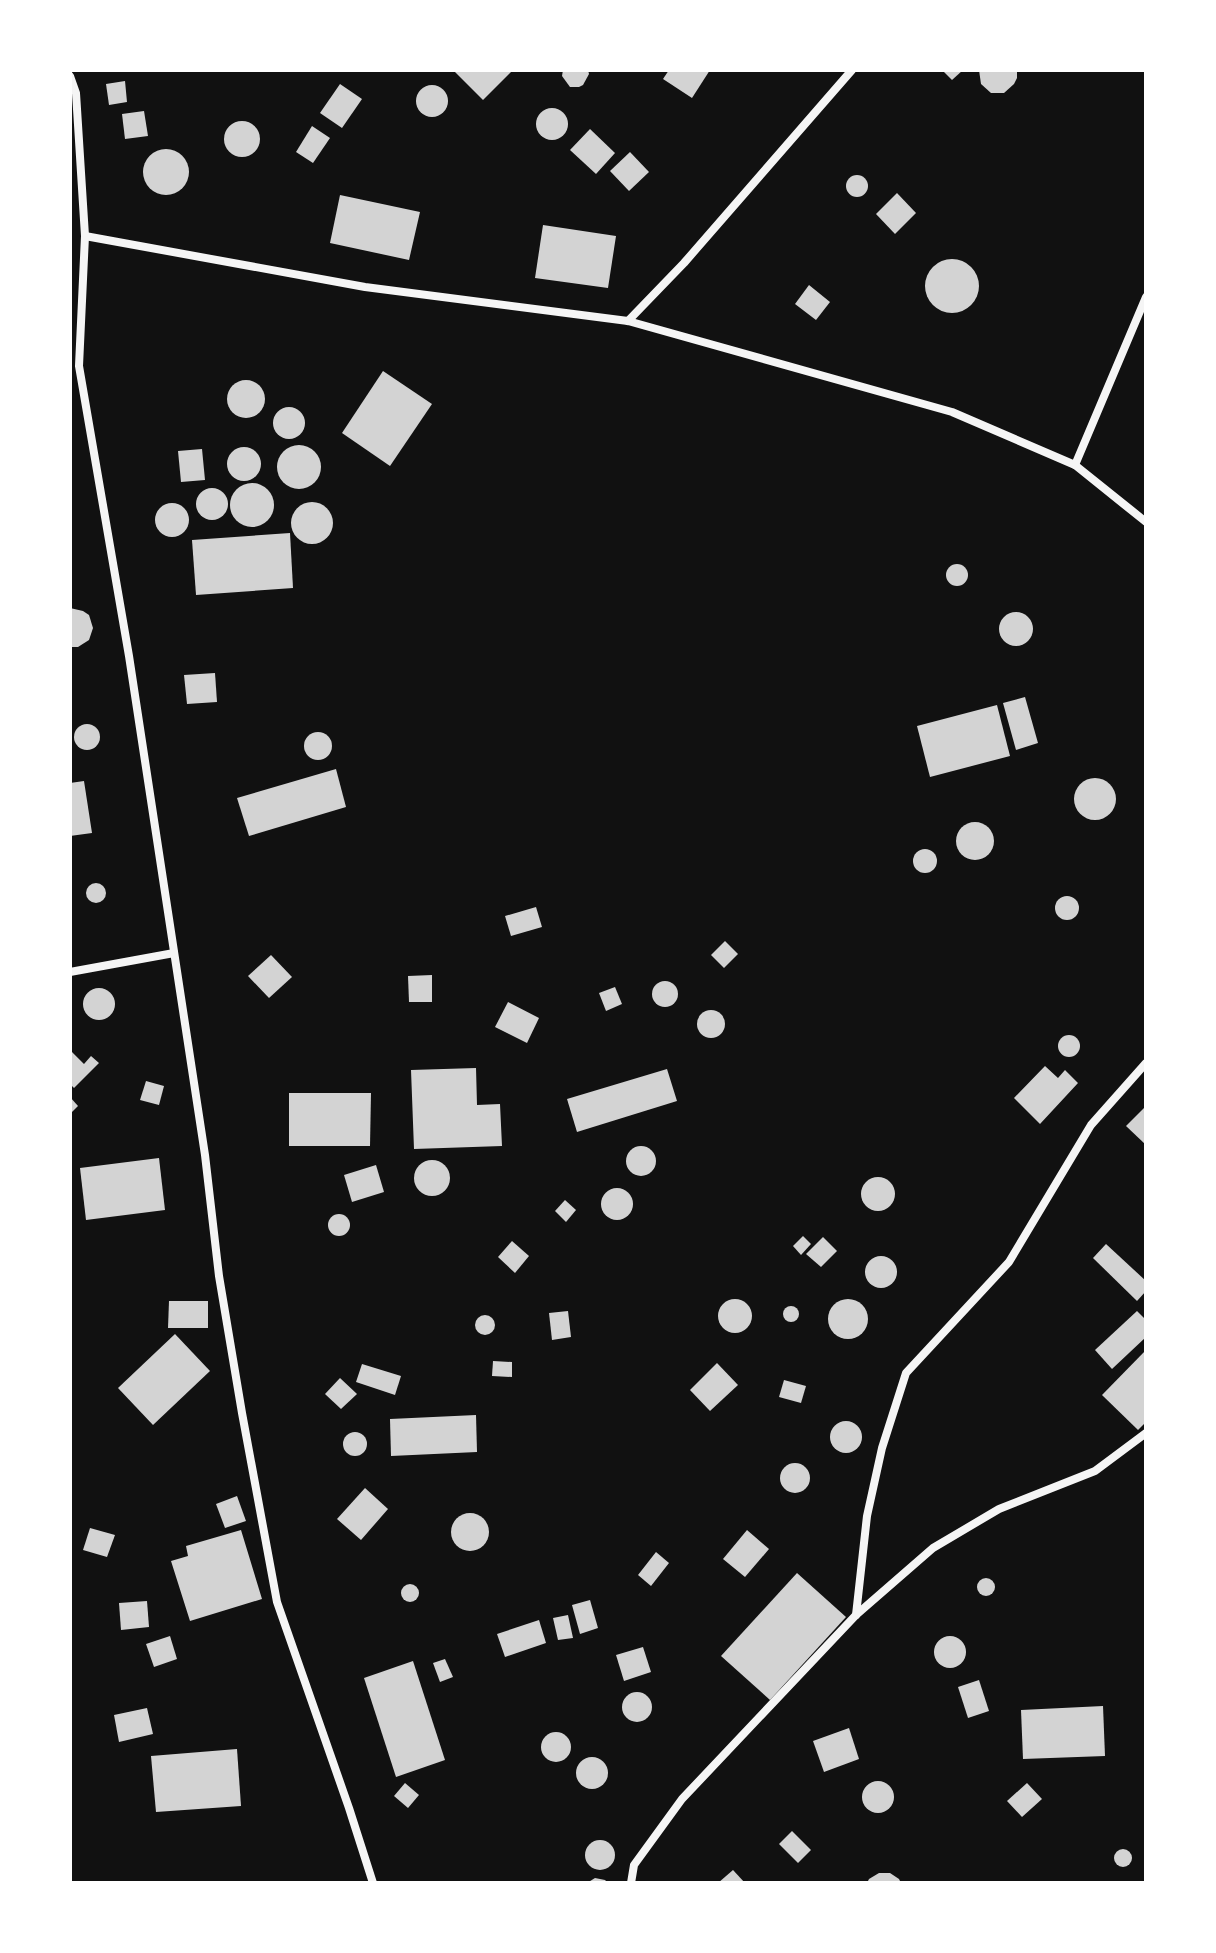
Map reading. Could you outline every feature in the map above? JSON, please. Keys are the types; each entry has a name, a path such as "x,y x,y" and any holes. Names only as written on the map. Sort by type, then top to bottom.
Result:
{"street":[{"path":"628,321 684,263 852,70"},
{"path":"70,76 76,93 85,236 79,366 129,656 205,1155 219,1276 277,1602 373,1883"},
{"path":"85,236 365,287 628,321 952,412 1075,465 1146,522"},
{"path":"1075,465 1146,297"},
{"path":"70,972 174,953"},
{"path":"856,1615 867,1516 882,1448 906,1373 1009,1262 1091,1125 1146,1063"},
{"path":"631,1883 634,1865 682,1799 856,1615 933,1548 999,1509 1095,1471 1146,1433"}],"building":[{"path":"453,70 513,70 483,100"},
{"path":"563,70 588,70 589,74 583,85 570,87 562,76"},
{"path":"669,70 710,70 692,98 663,79"},
{"path":"942,70 963,70 952,80"},
{"path":"979,70 1017,70 1017,78 1004,93 991,93 981,84"},
{"path":"125,81 127,102 109,105 106,84"},
{"path":"340,84 362,99 342,128 320,113"},
{"path":"432,85 443,90 448,101 443,112 432,117 421,112 416,101 421,90"},
{"path":"552,108 563,113 568,124 563,135 552,140 541,135 536,124 541,113"},
{"path":"144,111 148,136 125,139 122,114"},
{"path":"242,121 255,126 260,139 255,152 242,157 229,152 224,139 229,126"},
{"path":"312,126 330,138 313,163 296,152"},
{"path":"590,129 615,153 596,174 570,150"},
{"path":"166,149 182,156 189,172 182,188 166,195 150,188 143,172 150,156"},
{"path":"630,152 649,172 629,191 610,171"},
{"path":"853,175 861,175 868,186 861,197 853,197 846,190 846,182"},
{"path":"897,193 916,213 895,234 876,214"},
{"path":"340,195 420,212 409,260 330,243"},
{"path":"543,225 616,236 608,288 535,278"},
{"path":"952,259 971,267 979,286 971,305 952,313 933,305 925,286 933,267"},
{"path":"809,285 830,302 816,320 795,304"},
{"path":"383,371 432,404 390,466 342,433"},
{"path":"246,380 260,385 265,399 260,413 246,418 232,413 227,399 232,385"},
{"path":"289,407 300,412 305,423 300,434 289,439 278,434 273,423 278,412"},
{"path":"299,445 315,451 321,467 315,483 299,489 283,483 277,467 283,451"},
{"path":"244,447 256,452 261,464 256,476 244,481 232,476 227,464 232,452"},
{"path":"202,449 205,480 181,482 178,451"},
{"path":"252,483 267,490 274,505 267,520 252,527 237,520 230,505 237,490"},
{"path":"212,488 223,493 228,504 223,515 212,520 201,515 196,504 201,493"},
{"path":"312,502 327,508 333,523 327,538 312,544 297,538 291,523 297,508"},
{"path":"172,503 184,508 189,520 184,532 172,537 160,532 155,520 160,508"},
{"path":"290,533 293,588 196,595 192,540"},
{"path":"957,564 968,575 957,586 946,575"},
{"path":"70,608 89,615 93,628 89,640 78,647 70,647"},
{"path":"1016,612 1028,617 1033,629 1028,641 1016,646 1004,641 999,629 1004,617"},
{"path":"215,673 217,702 187,704 184,675"},
{"path":"1025,697 1038,743 1016,750 1003,703"},
{"path":"997,705 1010,756 930,777 917,726"},
{"path":"87,724 96,728 100,737 96,746 87,750 78,746 74,737 78,728"},
{"path":"318,732 328,736 332,746 328,756 318,760 308,756 304,746 308,736"},
{"path":"336,769 346,807 249,836 237,798"},
{"path":"1095,778 1110,784 1116,799 1110,814 1095,820 1080,814 1074,799 1080,784"},
{"path":"84,781 92,833 70,836 70,783"},
{"path":"975,822 988,828 994,841 988,854 975,860 962,854 956,841 962,828"},
{"path":"925,849 936,856 937,861 930,872 925,873 914,866 913,861 920,850"},
{"path":"92,883 100,883 106,893 100,903 92,903 86,897 86,889"},
{"path":"1067,896 1076,899 1079,908 1076,917 1067,920 1058,917 1055,908 1058,899"},
{"path":"536,907 542,927 511,936 505,916"},
{"path":"725,941 738,954 724,968 711,955"},
{"path":"271,955 292,977 269,998 248,976"},
{"path":"432,975 432,1002 409,1002 408,976"},
{"path":"665,981 674,985 678,994 674,1003 665,1007 656,1003 652,994 656,985"},
{"path":"615,987 622,1004 606,1011 599,993"},
{"path":"99,988 110,993 115,1004 110,1015 99,1020 88,1015 83,1004 88,993"},
{"path":"508,1002 539,1018 527,1043 495,1027"},
{"path":"711,1010 721,1014 725,1024 721,1034 711,1038 701,1034 697,1024 701,1014"},
{"path":"1069,1035 1077,1038 1080,1046 1077,1054 1069,1057 1061,1054 1058,1046 1061,1038"},
{"path":"72,1052 84,1064 91,1056 99,1063 74,1088 70,1084"},
{"path":"1045,1066 1058,1078 1065,1070 1078,1083 1040,1124 1014,1098"},
{"path":"476,1068 477,1105 500,1104 502,1146 414,1149 411,1070"},
{"path":"667,1069 677,1101 577,1132 567,1099"},
{"path":"146,1081 164,1086 159,1105 140,1100"},
{"path":"289,1093 371,1093 370,1146 289,1146"},
{"path":"70,1097 78,1106 70,1114"},
{"path":"1146,1106 1146,1145 1126,1126"},
{"path":"641,1146 652,1150 656,1161 652,1172 641,1176 630,1172 626,1161 630,1150"},
{"path":"159,1158 165,1210 86,1220 80,1168"},
{"path":"432,1160 444,1166 450,1178 444,1190 432,1196 420,1190 414,1178 420,1166"},
{"path":"376,1165 384,1192 352,1202 344,1175"},
{"path":"878,1177 890,1182 895,1194 890,1206 878,1211 866,1206 861,1194 866,1182"},
{"path":"617,1188 628,1193 633,1204 628,1215 617,1220 606,1215 601,1204 606,1193"},
{"path":"565,1200 576,1210 566,1222 555,1211"},
{"path":"335,1214 343,1214 350,1225 343,1236 335,1236 328,1229 328,1221"},
{"path":"803,1236 811,1244 801,1255 793,1246"},
{"path":"823,1237 837,1251 821,1267 806,1254"},
{"path":"512,1241 529,1256 515,1273 498,1257"},
{"path":"1106,1244 1146,1281 1146,1291 1137,1301 1093,1258"},
{"path":"881,1256 893,1260 897,1272 893,1284 881,1288 869,1284 865,1272 869,1260"},
{"path":"735,1299 747,1304 752,1316 747,1328 735,1333 723,1328 718,1316 723,1304"},
{"path":"848,1299 862,1305 868,1319 862,1333 848,1339 834,1333 828,1319 834,1305"},
{"path":"169,1301 208,1301 208,1328 168,1328"},
{"path":"788,1306 794,1306 799,1314 797,1320 788,1322 783,1317 783,1311"},
{"path":"568,1311 571,1337 552,1340 549,1313"},
{"path":"1137,1311 1146,1320 1146,1337 1112,1369 1095,1350"},
{"path":"485,1315 492,1318 495,1325 492,1332 485,1335 478,1332 475,1325 478,1318"},
{"path":"175,1334 210,1371 153,1425 118,1388"},
{"path":"1146,1350 1146,1422 1138,1430 1102,1395"},
{"path":"493,1361 512,1362 512,1377 492,1376"},
{"path":"717,1363 738,1385 710,1411 690,1390"},
{"path":"362,1364 401,1376 395,1395 356,1382"},
{"path":"340,1378 357,1394 341,1409 325,1394"},
{"path":"784,1380 806,1386 801,1403 779,1397"},
{"path":"476,1415 477,1452 391,1456 390,1419"},
{"path":"846,1421 857,1426 862,1437 857,1448 846,1453 835,1448 830,1437 835,1426"},
{"path":"355,1432 363,1436 367,1444 363,1452 355,1456 347,1452 343,1444 347,1436"},
{"path":"795,1463 806,1467 810,1478 806,1489 795,1493 784,1489 780,1478 784,1467"},
{"path":"365,1488 388,1509 361,1540 337,1519"},
{"path":"237,1496 246,1521 225,1528 216,1504"},
{"path":"470,1513 483,1519 489,1532 483,1545 470,1551 457,1545 451,1532 457,1519"},
{"path":"90,1528 115,1535 107,1557 83,1550"},
{"path":"241,1530 262,1599 190,1621 171,1561 188,1556 186,1546"},
{"path":"747,1530 769,1549 745,1577 723,1559"},
{"path":"656,1552 669,1563 651,1586 638,1575"},
{"path":"797,1573 846,1617 770,1700 721,1656"},
{"path":"982,1578 990,1578 995,1587 993,1594 982,1596 977,1591 977,1583"},
{"path":"406,1584 414,1584 419,1593 417,1600 406,1602 401,1597 401,1589"},
{"path":"590,1600 598,1628 580,1634 572,1605"},
{"path":"147,1601 149,1627 121,1630 119,1603"},
{"path":"568,1615 573,1638 558,1640 553,1618"},
{"path":"539,1620 546,1643 505,1657 497,1634"},
{"path":"170,1636 177,1659 154,1667 146,1644"},
{"path":"950,1636 961,1641 966,1652 961,1663 950,1668 939,1663 934,1652 939,1641"},
{"path":"643,1647 651,1672 624,1681 616,1655"},
{"path":"445,1659 453,1677 440,1682 433,1663"},
{"path":"413,1661 445,1760 396,1777 364,1678"},
{"path":"979,1680 989,1711 968,1718 958,1687"},
{"path":"637,1692 648,1696 652,1707 648,1718 637,1722 626,1718 622,1707 626,1696"},
{"path":"1103,1706 1105,1756 1023,1759 1021,1710"},
{"path":"147,1708 153,1734 119,1742 114,1715"},
{"path":"849,1728 859,1759 824,1772 813,1741"},
{"path":"556,1732 567,1736 571,1747 567,1758 556,1762 545,1758 541,1747 545,1736"},
{"path":"237,1749 241,1806 156,1812 151,1756"},
{"path":"592,1757 603,1762 608,1773 603,1784 592,1789 581,1784 576,1773 581,1762"},
{"path":"878,1781 889,1786 894,1797 889,1808 878,1813 867,1808 862,1797 867,1786"},
{"path":"405,1783 419,1795 408,1808 394,1796"},
{"path":"1027,1783 1042,1799 1022,1817 1007,1801"},
{"path":"792,1831 811,1850 798,1863 779,1844"},
{"path":"600,1840 611,1844 615,1855 611,1866 600,1870 589,1866 585,1855 589,1844"},
{"path":"1119,1849 1127,1849 1132,1858 1130,1865 1119,1867 1114,1862 1114,1854"},
{"path":"733,1870 745,1883 718,1883"},
{"path":"879,1873 890,1873 901,1883 867,1883"},
{"path":"595,1878 605,1880 608,1883 587,1883"}]}
